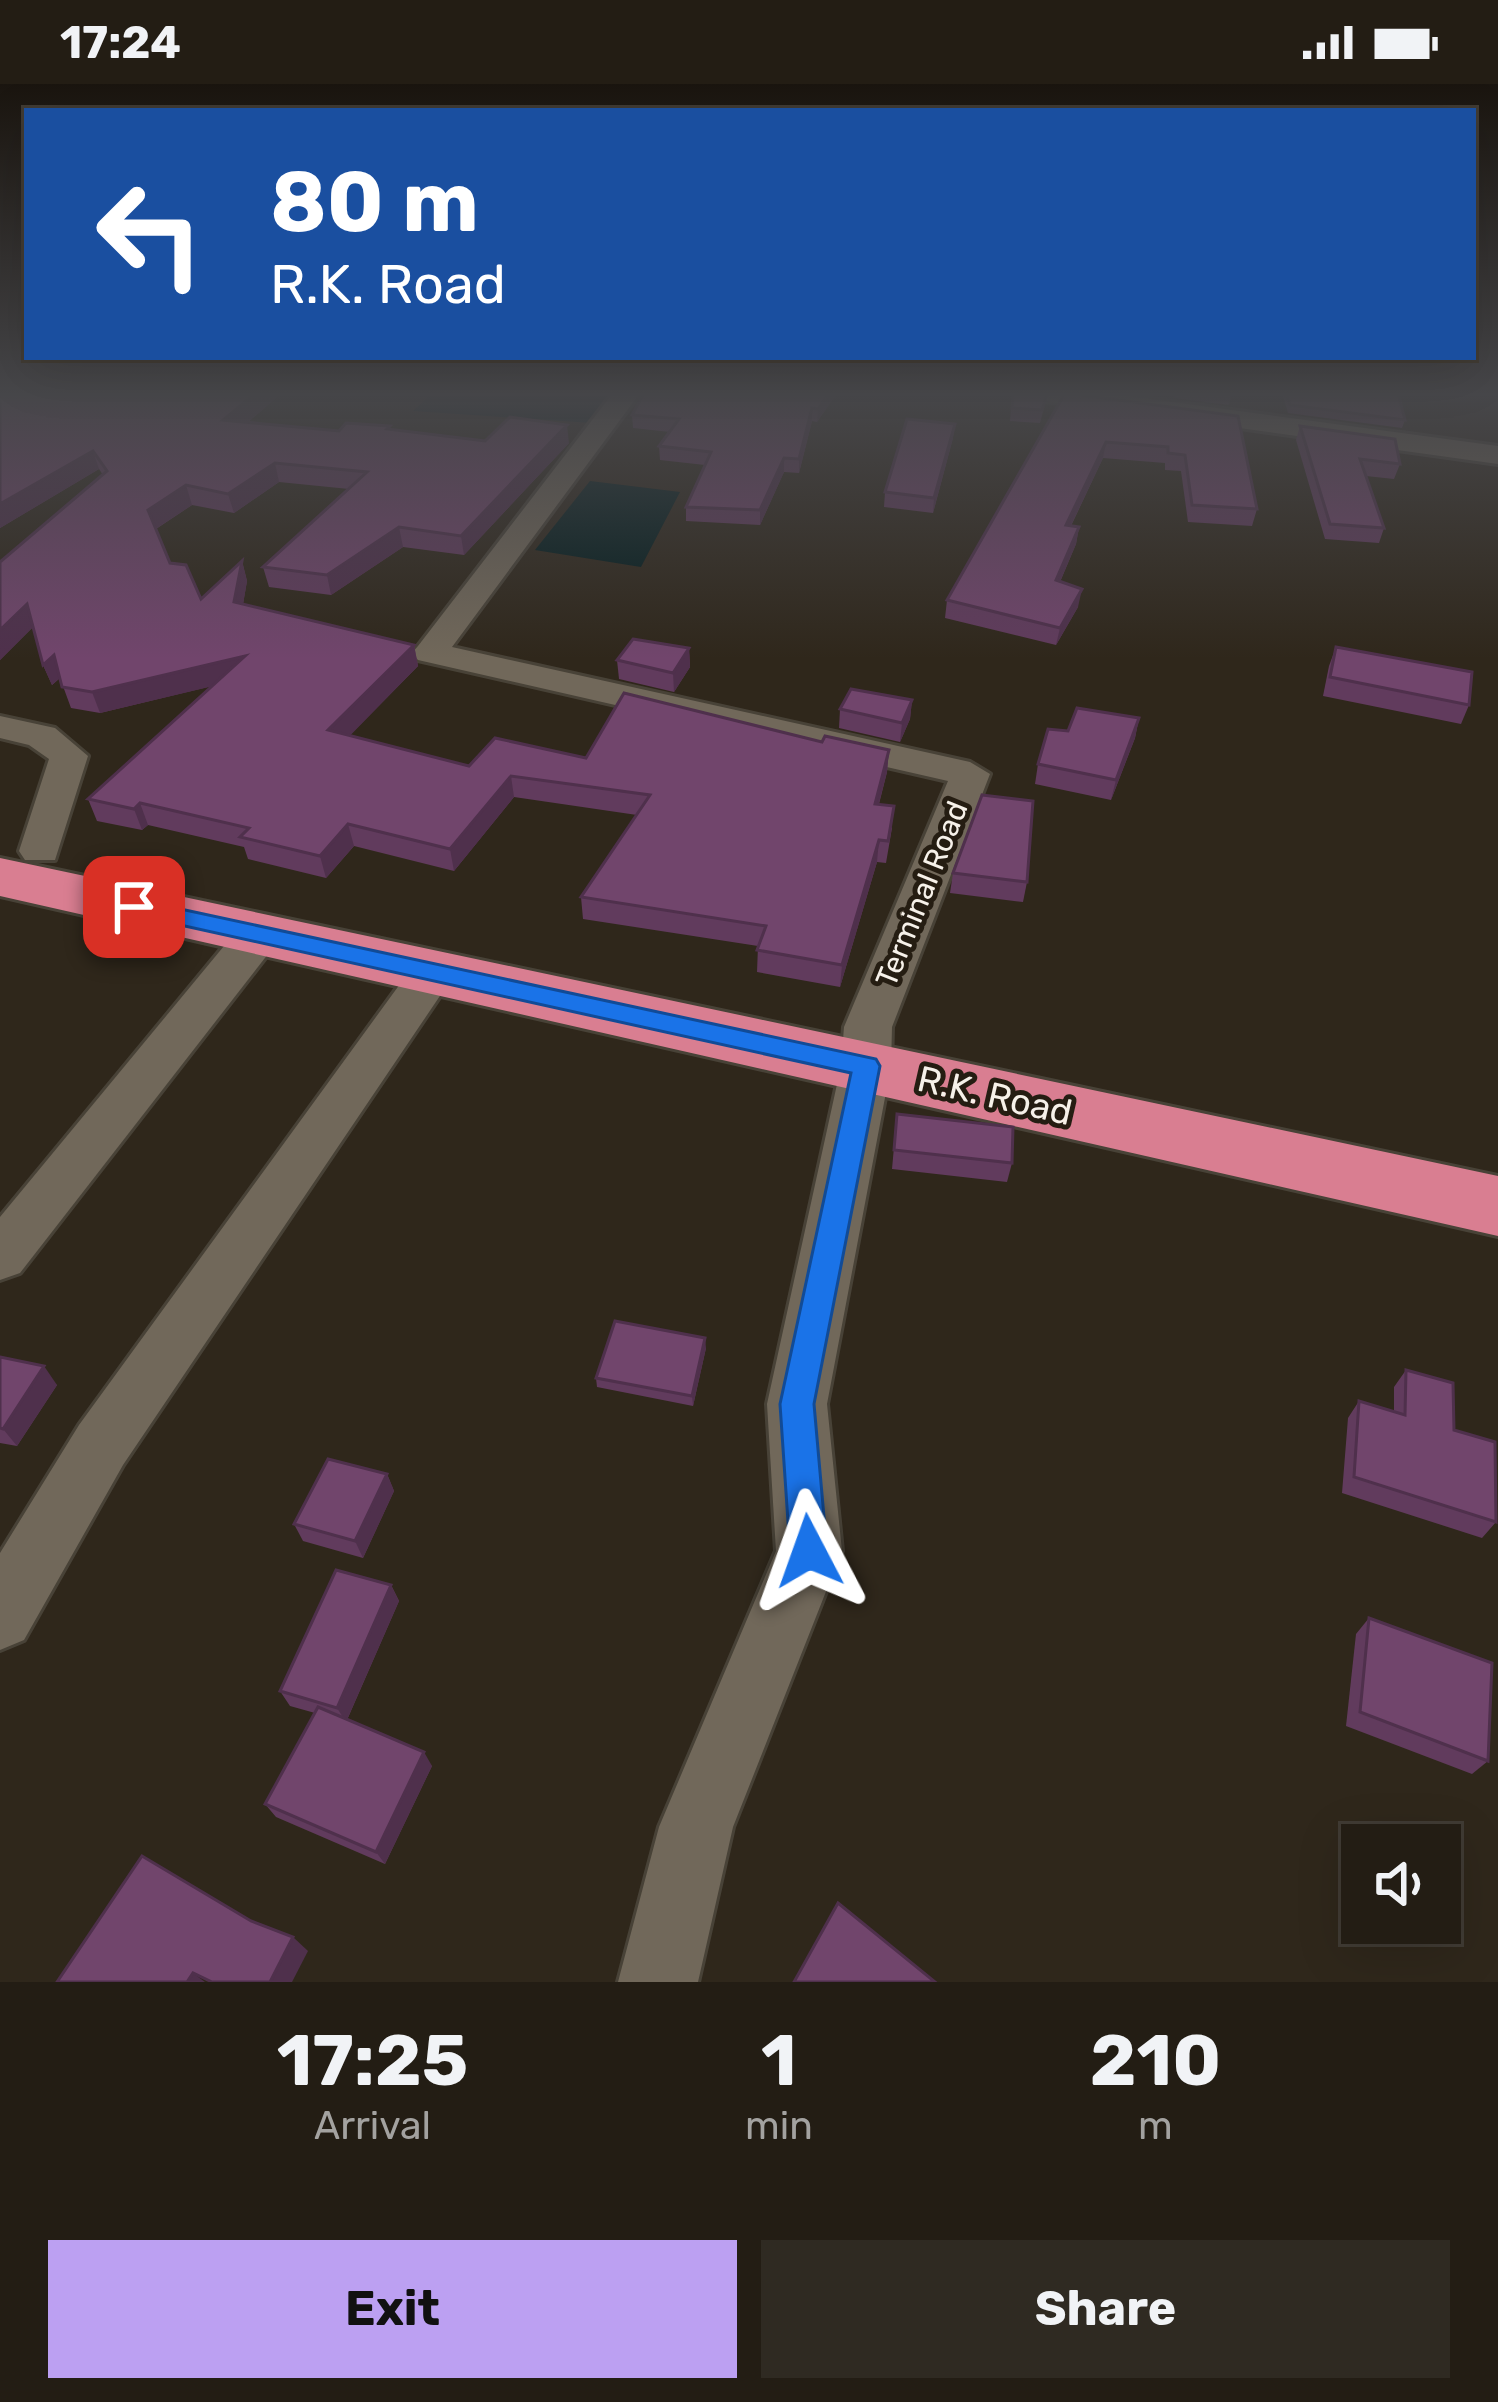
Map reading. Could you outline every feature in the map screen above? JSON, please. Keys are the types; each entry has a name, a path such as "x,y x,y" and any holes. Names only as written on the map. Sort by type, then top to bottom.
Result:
{"highway":[{"name":"R.K. Road","path":"10,867 867,1046 1498,1206"},
{"name":"R.K. Road","path":"10,867 259,934 431,973 867,1046 1498,1162"}],"street":[{"name":"Terminal Road","path":"560,482 430,653 970,775 867,1046"},
{"path":"0,728 42,736 69,756 10,867"},
{"path":"0,1257 259,934"},
{"path":"0,1616 101,1445 431,973"},
{"path":"658,1982 696,1827 809,1551 797,1404 867,1046"}],"water":[{"path":"590,482 680,492 641,567 535,550"}],"building":[{"path":"0,482 39,482 0,504"},
{"path":"95,482 247,482 228,494 186,485 148,510 170,563 186,565 201,599 242,561 234,602 414,645 328,730 469,766 495,738 586,758 624,693 822,742 825,736 889,750 875,804 894,806 888,841 879,840 842,965 757,950 766,926 581,897 650,795 511,776 450,849 348,824 320,856 240,837 249,828 140,803 134,809 88,799 245,656 92,692 62,687 54,655 43,665 27,604 0,630 0,562"},
{"path":"357,482 513,482 461,536 399,527 327,575 263,567"},
{"path":"698,482 773,482 760,510 686,507"},
{"path":"888,482 939,482 934,498 885,492"},
{"path":"1015,482 1087,482 1066,525 1079,527 1056,580 1082,589 1060,628 947,600"},
{"path":"1189,482 1251,482 1257,509 1192,505"},
{"path":"1317,482 1368,482 1384,528 1330,524"},
{"path":"633,639 689,648 673,673 617,660"},
{"path":"1336,647 1472,672 1469,705 1330,677"},
{"path":"851,689 912,700 902,723 840,709"},
{"path":"1077,708 1139,718 1116,780 1038,764 1048,729 1068,731"},
{"path":"982,795 1033,801 1027,882 953,873"},
{"path":"897,1114 1013,1127 1012,1163 894,1150"},
{"path":"615,1321 705,1338 692,1396 596,1378"},
{"path":"0,1357 44,1366 3,1429 0,1428"},
{"path":"1406,1370 1453,1383 1454,1430 1495,1442 1496,1522 1354,1477 1359,1401 1405,1415"},
{"path":"328,1459 387,1474 355,1541 294,1524"},
{"path":"336,1570 391,1585 337,1708 280,1691"},
{"path":"1369,1618 1492,1663 1488,1761 1360,1712"},
{"path":"318,1707 424,1752 376,1852 265,1804"},
{"path":"142,1856 251,1921 293,1937 270,1982 212,1982 193,1973 187,1982 57,1982"},
{"path":"838,1903 935,1982 794,1982"}],"route":[{"path":"134,907 866,1066 797,1404 809,1551"}]}
